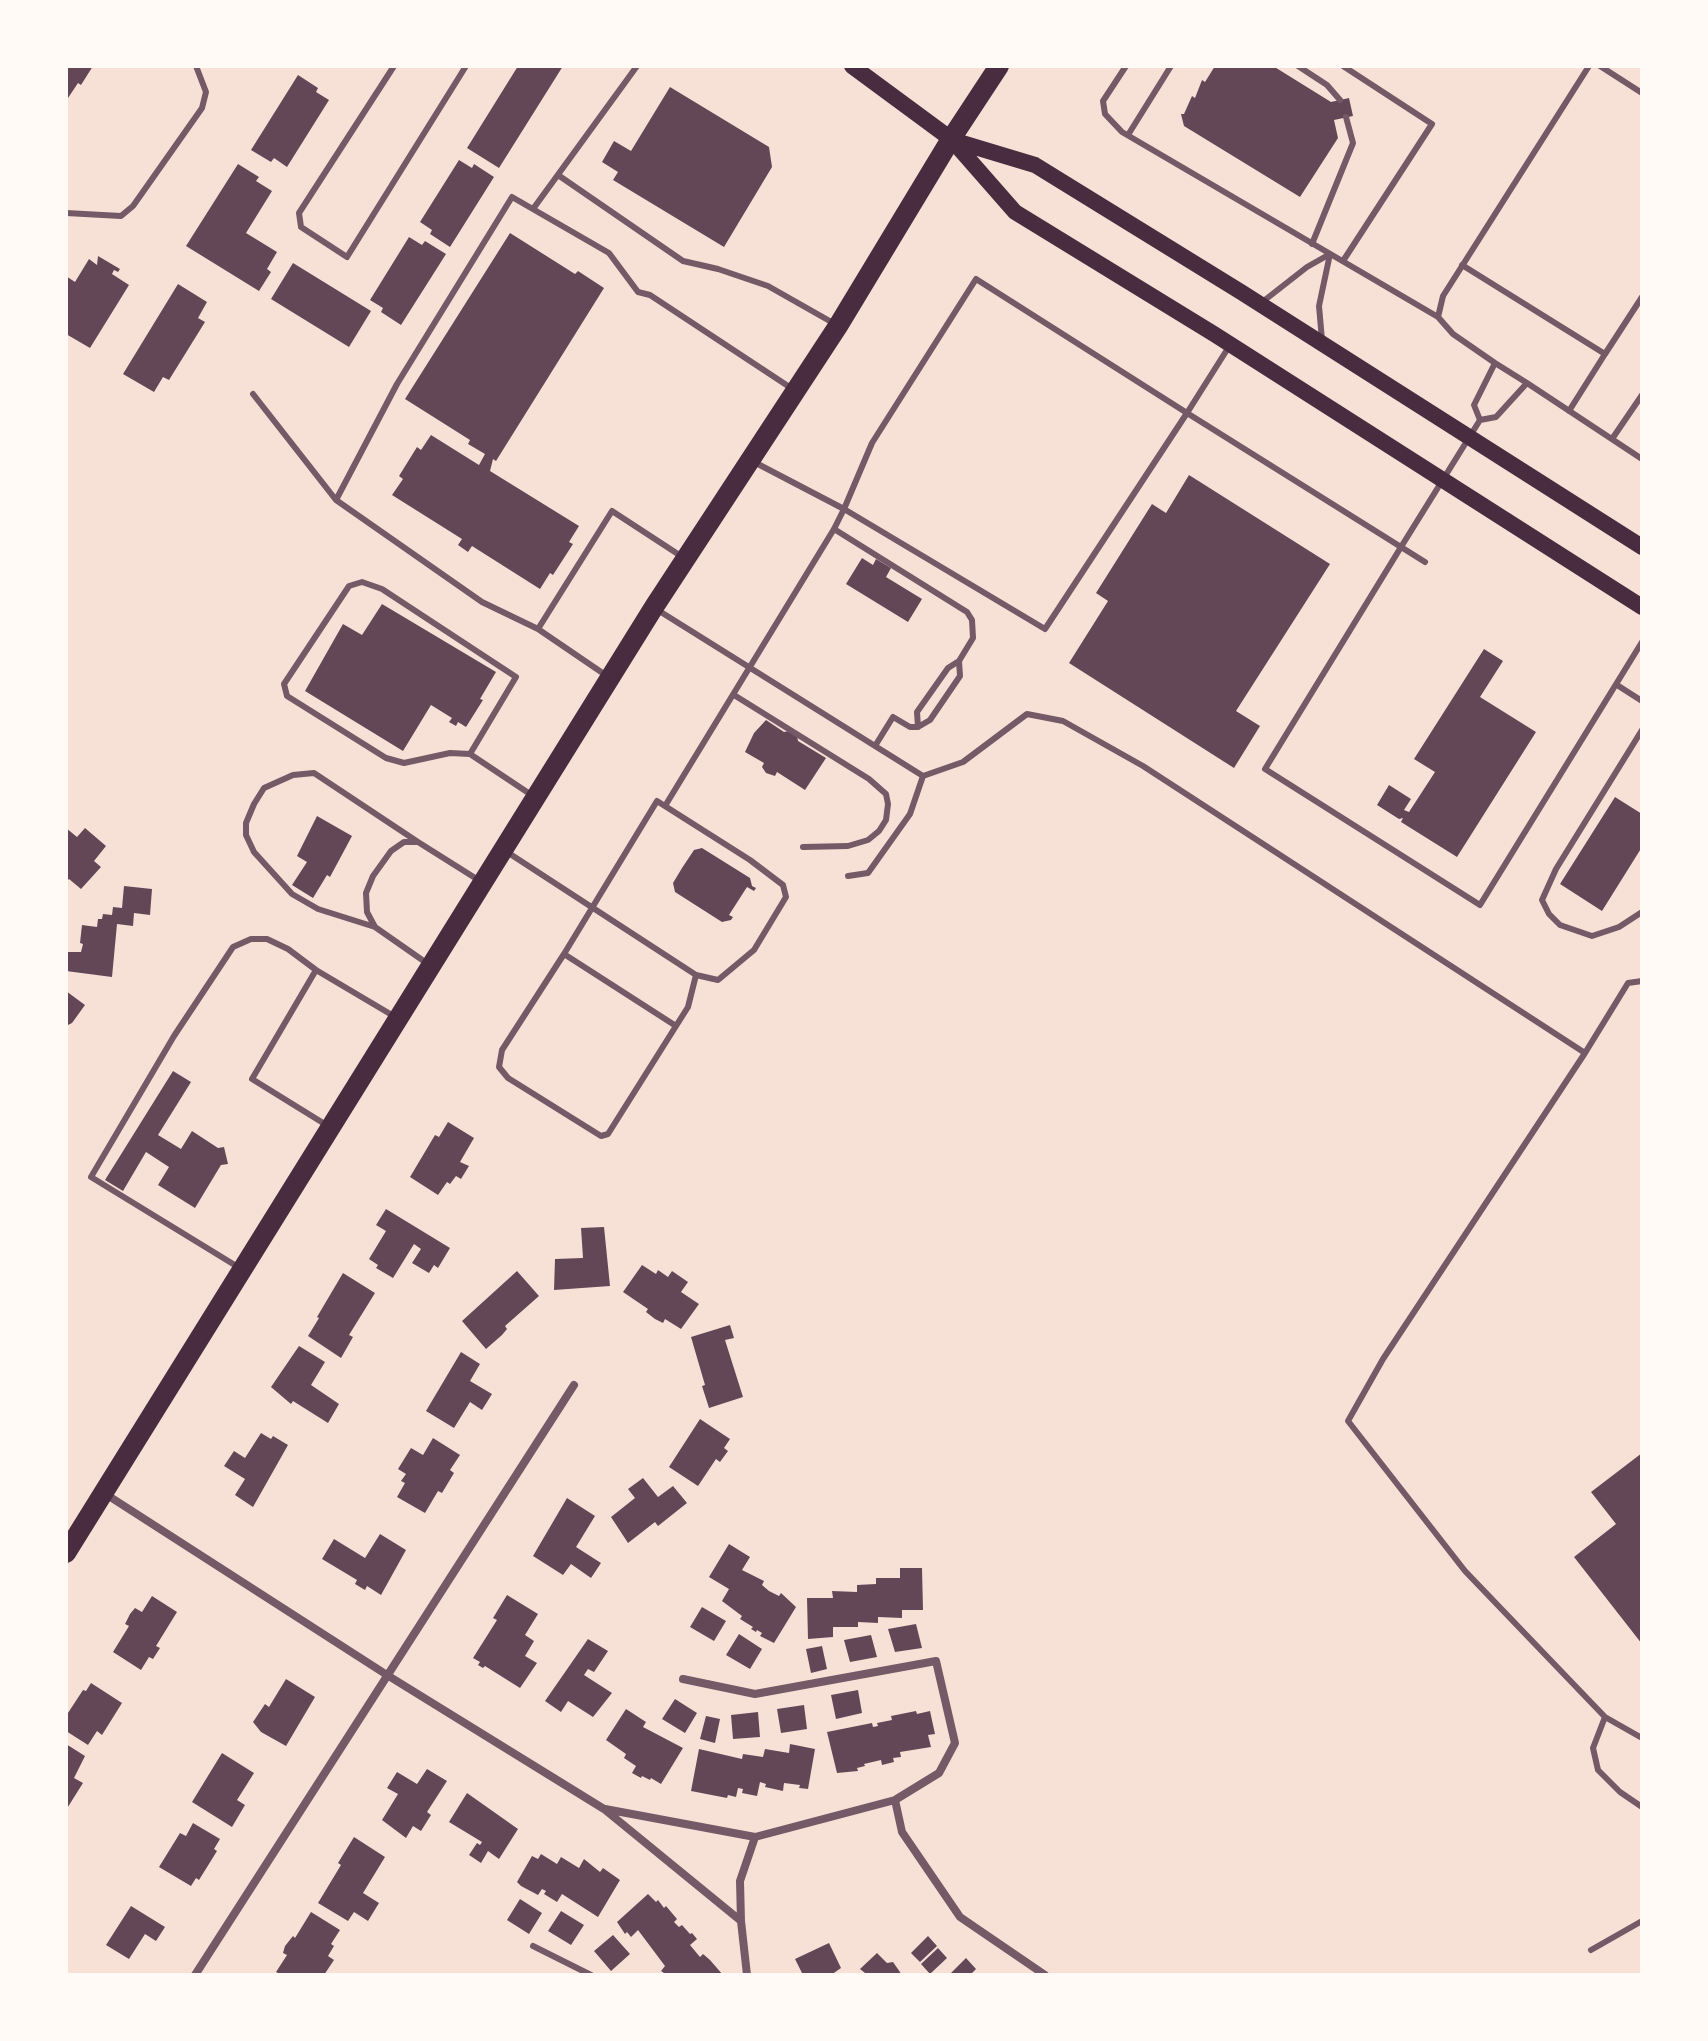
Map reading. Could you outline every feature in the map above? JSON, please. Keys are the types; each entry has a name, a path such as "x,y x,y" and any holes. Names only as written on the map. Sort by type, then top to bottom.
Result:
{"main road":[{"path":"852,66 951,139 1015,212 1642,607"},
{"path":"66,1553 654,607 838,326 999,66"},
{"path":"951,139 1035,165 1642,547"}],"street":[{"path":"195,1975 574,1385"},
{"path":"104,1493 387,1675 604,1809 741,1921"},
{"path":"604,1809 755,1837 895,1800 939,1773 955,1743 936,1661 755,1694 683,1679"},
{"path":"895,1800 902,1832 960,1917 1045,1975"},
{"path":"747,1975 740,1881 755,1837"}],"lane":[{"path":"66,213 121,216 133,206 202,108 206,92 196,66"},
{"path":"394,66 299,213 301,227 347,257 466,66"},
{"path":"533,209 637,66"},
{"path":"1126,66 1103,101 1105,114 1128,135 1438,317 1453,334 1642,459"},
{"path":"1128,135 1171,66"},
{"path":"1298,66 1327,85 1340,100"},
{"path":"1343,66 1432,124 1343,261"},
{"path":"1438,317 1443,296 1589,66"},
{"path":"1600,66 1642,93"},
{"path":"1312,244 1353,143 1346,117"},
{"path":"558,175 683,261 768,286 838,326"},
{"path":"336,500 397,384 512,197 609,253 638,292 650,295 796,391"},
{"path":"1260,304 1307,267 1330,254"},
{"path":"1323,344 1319,306 1330,254"},
{"path":"1462,265 1605,354"},
{"path":"665,806 834,529 872,443 976,279 1425,562"},
{"path":"1569,411 1642,297"},
{"path":"750,460 844,509 1045,629 1230,345"},
{"path":"1480,420 1474,405 1495,363"},
{"path":"1527,383 1496,417 1480,420 1265,769 1480,905 1642,642"},
{"path":"253,394 336,500 482,602 538,629 610,678"},
{"path":"1612,439 1642,395"},
{"path":"538,629 612,511 685,559"},
{"path":"834,529 967,612 975,629 959,661 948,668 917,712 918,727"},
{"path":"470,754 516,677 382,589 362,582 349,586 284,684 287,696 386,758 404,763 450,753 470,754 536,798"},
{"path":"654,607 923,776"},
{"path":"875,746 893,717 910,727 918,727 930,720 960,676 959,661"},
{"path":"1617,685 1642,701"},
{"path":"734,695 869,779 886,794 886,820 868,840 848,846 803,847"},
{"path":"923,776 963,762 1027,714 1063,721 1143,766 1585,1053"},
{"path":"1642,730 1556,869 1542,900 1549,914 1560,925 1592,936 1619,927 1642,912"},
{"path":"431,966 375,927 318,909 292,894 254,852 246,835 246,823 264,788 293,775 314,773 483,883"},
{"path":"848,876 868,873 910,814 923,776"},
{"path":"504,850 594,908 696,975 718,980 754,950 786,897 783,885 750,860 657,801 594,908 502,1050 499,1067 508,1078 601,1136 608,1134 688,1007 696,975"},
{"path":"375,927 367,912 366,893 373,876 391,851 404,842 418,842"},
{"path":"243,1270 91,1177 174,1036 233,947 251,939 267,939 288,949 316,970 399,1019"},
{"path":"564,954 676,1026"},
{"path":"316,970 252,1079 331,1127"},
{"path":"1642,981 1628,983 1390,1349 1348,1421 1465,1571 1605,1717 1642,1738"},
{"path":"1605,1717 1593,1748 1598,1770 1620,1792 1642,1807"},
{"path":"1591,1950 1642,1921"},
{"path":"533,1946 591,1975"}],"building":[{"path":"66,66 93,66 66,101"},
{"path":"518,66 563,66 499,168 467,148"},
{"path":"1215,66 1273,66 1331,102 1349,98 1353,116 1334,120 1338,138 1300,197 1184,126 1181,114 1184,114 1192,96 1195,98 1202,80 1205,82"},
{"path":"298,75 318,88 316,92 329,100 287,167 274,158 271,162 251,150"},
{"path":"670,87 769,147 772,167 724,247 613,180 618,172 602,162 614,141 631,151"},
{"path":"459,160 472,168 474,164 494,177 450,247 430,234 432,230 420,222"},
{"path":"238,164 259,177 256,181 272,191 246,233 277,252 267,269 271,272 259,291 186,246"},
{"path":"510,233 575,274 578,271 604,288 496,461 493,459 490,471 579,526 569,542 573,544 540,589 472,546 468,552 458,545 462,539 392,495 403,479 399,476 417,447 421,450 431,435 479,465 485,454 468,444 470,440 405,399"},
{"path":"409,237 422,245 425,241 446,254 401,325 381,312 383,308 370,300"},
{"path":"98,256 120,269 112,274 129,285 90,348 66,334 66,276 75,282 89,259 97,265"},
{"path":"293,263 371,311 349,347 271,299"},
{"path":"178,284 207,302 198,318 205,322 169,380 163,377 154,392 123,374"},
{"path":"1189,475 1330,564 1236,711 1260,726 1234,768 1069,663 1108,601 1096,593 1152,504 1166,513"},
{"path":"862,558 873,565 876,559 891,568 886,577 922,599 908,622 846,584"},
{"path":"382,604 496,672 466,727 458,722 456,726 449,722 452,718 431,705 403,751 305,691 343,624 362,635"},
{"path":"1484,649 1503,661 1480,697 1536,732 1457,857 1401,822 1403,818 1399,819 1377,805 1389,785 1411,799 1404,810 1409,812 1435,772 1414,759"},
{"path":"766,720 784,732 797,735 798,741 826,758 805,790 777,772 775,776 766,773 762,767 764,763 745,752 754,733"},
{"path":"1615,797 1642,814 1642,847 1602,911 1560,884"},
{"path":"317,816 352,836 330,877 327,875 313,898 292,885 307,862 297,856"},
{"path":"66,828 77,837 85,828 106,846 94,861 101,867 81,889 69,879 66,882"},
{"path":"702,848 750,878 752,886 756,888 754,891 747,887 729,915 733,917 731,920 722,922 675,892 673,883 682,868 694,850"},
{"path":"124,886 152,889 150,915 134,913 133,926 117,924 112,977 66,971 66,952 81,952 82,925 97,927 98,919 102,919 103,914 112,915 113,907 122,908"},
{"path":"66,991 85,1005 72,1023 66,1026"},
{"path":"173,1071 191,1082 158,1135 181,1149 192,1131 218,1148 224,1147 228,1164 221,1165 195,1208 158,1185 169,1167 146,1152 123,1191 105,1180"},
{"path":"448,1122 474,1138 460,1162 469,1166 461,1179 456,1176 450,1184 447,1182 438,1195 410,1177 435,1135 439,1137"},
{"path":"386,1209 450,1248 438,1268 434,1265 429,1273 412,1263 421,1249 414,1244 393,1278 376,1268 378,1265 369,1259 386,1231 376,1225"},
{"path":"604,1227 610,1286 554,1290 555,1259 583,1258 581,1228"},
{"path":"642,1265 668,1277 672,1271 688,1282 681,1292 699,1304 681,1329 665,1319 663,1323 655,1319 646,1312 648,1309 623,1292"},
{"path":"517,1271 539,1296 505,1326 507,1329 486,1349 462,1321"},
{"path":"343,1273 375,1293 349,1335 353,1337 341,1358 308,1336"},
{"path":"730,1325 734,1338 725,1340 743,1397 709,1408 691,1337"},
{"path":"299,1346 325,1362 311,1385 339,1404 328,1423 293,1401 291,1404 271,1387"},
{"path":"461,1352 480,1364 470,1381 492,1394 482,1410 470,1402 454,1428 426,1411"},
{"path":"700,1419 730,1439 724,1448 728,1451 720,1462 716,1459 698,1486 669,1467"},
{"path":"261,1433 288,1445 253,1507 235,1495 245,1479 224,1466 234,1451 245,1458"},
{"path":"433,1438 460,1455 450,1470 454,1473 442,1493 438,1491 425,1513 397,1497 406,1474 398,1469 411,1448 423,1455"},
{"path":"1642,1453 1642,1644 1574,1557 1616,1524 1591,1492"},
{"path":"643,1478 658,1497 673,1486 687,1503 658,1526 655,1522 628,1543 611,1517 635,1498 628,1489"},
{"path":"567,1498 595,1516 576,1547 601,1563 591,1578 571,1564 563,1575 533,1556"},
{"path":"380,1534 406,1550 381,1595 367,1586 365,1590 355,1584 357,1580 322,1559 334,1539 365,1558"},
{"path":"729,1544 750,1557 742,1570 764,1581 762,1585 769,1591 779,1596 781,1593 796,1607 774,1643 751,1629 753,1627 740,1619 742,1616 722,1601 729,1589 709,1577"},
{"path":"900,1568 922,1568 923,1610 902,1610 902,1618 878,1617 878,1623 858,1622 858,1627 833,1627 833,1637 808,1639 807,1598 833,1598 832,1591 857,1592 857,1585 876,1584 876,1578 900,1578"},
{"path":"507,1595 538,1614 525,1635 534,1641 525,1656 537,1663 520,1688 485,1666 478,1665 480,1662 473,1658 497,1620 493,1618"},
{"path":"152,1596 177,1612 156,1646 160,1648 153,1659 149,1657 141,1670 113,1652 129,1626 125,1624 130,1614 135,1608 142,1612"},
{"path":"702,1607 726,1621 714,1641 690,1627"},
{"path":"916,1624 922,1648 895,1652 888,1629"},
{"path":"739,1634 762,1649 750,1669 726,1655"},
{"path":"871,1635 877,1657 850,1662 844,1640"},
{"path":"588,1639 608,1651 594,1672 588,1669 584,1675 612,1693 593,1717 568,1701 561,1712 545,1701"},
{"path":"822,1646 827,1669 811,1673 806,1649"},
{"path":"286,1679 315,1697 286,1746 261,1732 253,1722 265,1704 269,1707"},
{"path":"91,1683 122,1703 102,1735 97,1731 88,1745 66,1731 66,1716"},
{"path":"858,1690 862,1713 836,1719 831,1695"},
{"path":"675,1699 697,1713 685,1733 662,1719"},
{"path":"804,1705 807,1729 781,1733 777,1709"},
{"path":"626,1709 646,1722 643,1727 683,1748 661,1784 632,1773 636,1766 624,1758 626,1754 606,1740"},
{"path":"916,1711 917,1714 930,1711 935,1734 928,1735 931,1747 900,1752 901,1757 893,1758 894,1762 882,1765 881,1760 864,1764 857,1768 858,1771 837,1773 827,1732 872,1723 873,1727 878,1726 877,1723 892,1720 891,1716"},
{"path":"758,1712 760,1737 733,1739 731,1715"},
{"path":"706,1716 720,1719 715,1743 700,1739"},
{"path":"66,1744 85,1756 74,1778 83,1783 66,1810"},
{"path":"790,1744 815,1749 808,1789 784,1783 783,1791 765,1787 766,1784 760,1782 757,1796 742,1793 743,1789 738,1788 736,1797 728,1795 727,1798 691,1791 699,1749 742,1759 743,1754 763,1757 765,1749 789,1753"},
{"path":"222,1753 254,1773 237,1800 245,1805 232,1827 192,1802"},
{"path":"427,1769 447,1781 427,1812 431,1815 421,1831 413,1826 406,1838 382,1820 398,1794 387,1788 397,1772 417,1784"},
{"path":"467,1793 518,1829 499,1859 488,1851 481,1863 469,1855 477,1843 480,1845 482,1842 449,1822"},
{"path":"193,1823 220,1839 214,1849 217,1851 199,1880 196,1878 191,1886 159,1867 180,1833 186,1836"},
{"path":"354,1837 385,1857 363,1893 379,1903 368,1921 354,1912 348,1921 318,1903"},
{"path":"541,1854 557,1864 561,1857 579,1868 584,1859 600,1872 603,1868 620,1880 598,1917 562,1894 557,1902 544,1894 546,1891 542,1889 538,1895 517,1882 532,1856 538,1859"},
{"path":"648,1894 664,1908 666,1906 677,1919 674,1922 679,1927 682,1925 692,1933 697,1939 690,1945 723,1975 667,1975 661,1971 665,1966 638,1930 631,1937 627,1932 625,1934 617,1922"},
{"path":"520,1899 542,1913 529,1934 507,1920"},
{"path":"131,1906 165,1927 156,1941 145,1934 129,1959 106,1945"},
{"path":"561,1911 584,1925 571,1945 548,1931"},
{"path":"311,1912 340,1930 328,1956 334,1960 324,1975 282,1975 276,1972 287,1955 283,1953 285,1946 293,1936 295,1938"},
{"path":"613,1935 630,1954 611,1971 594,1951"},
{"path":"928,1936 937,1946 920,1962 911,1953"},
{"path":"829,1943 841,1968 831,1975 803,1975 795,1959"},
{"path":"938,1948 947,1958 930,1974 921,1964"},
{"path":"877,1953 887,1963 893,1962 902,1975 865,1973 860,1969"},
{"path":"966,1958 976,1969 970,1975 949,1975"}]}
